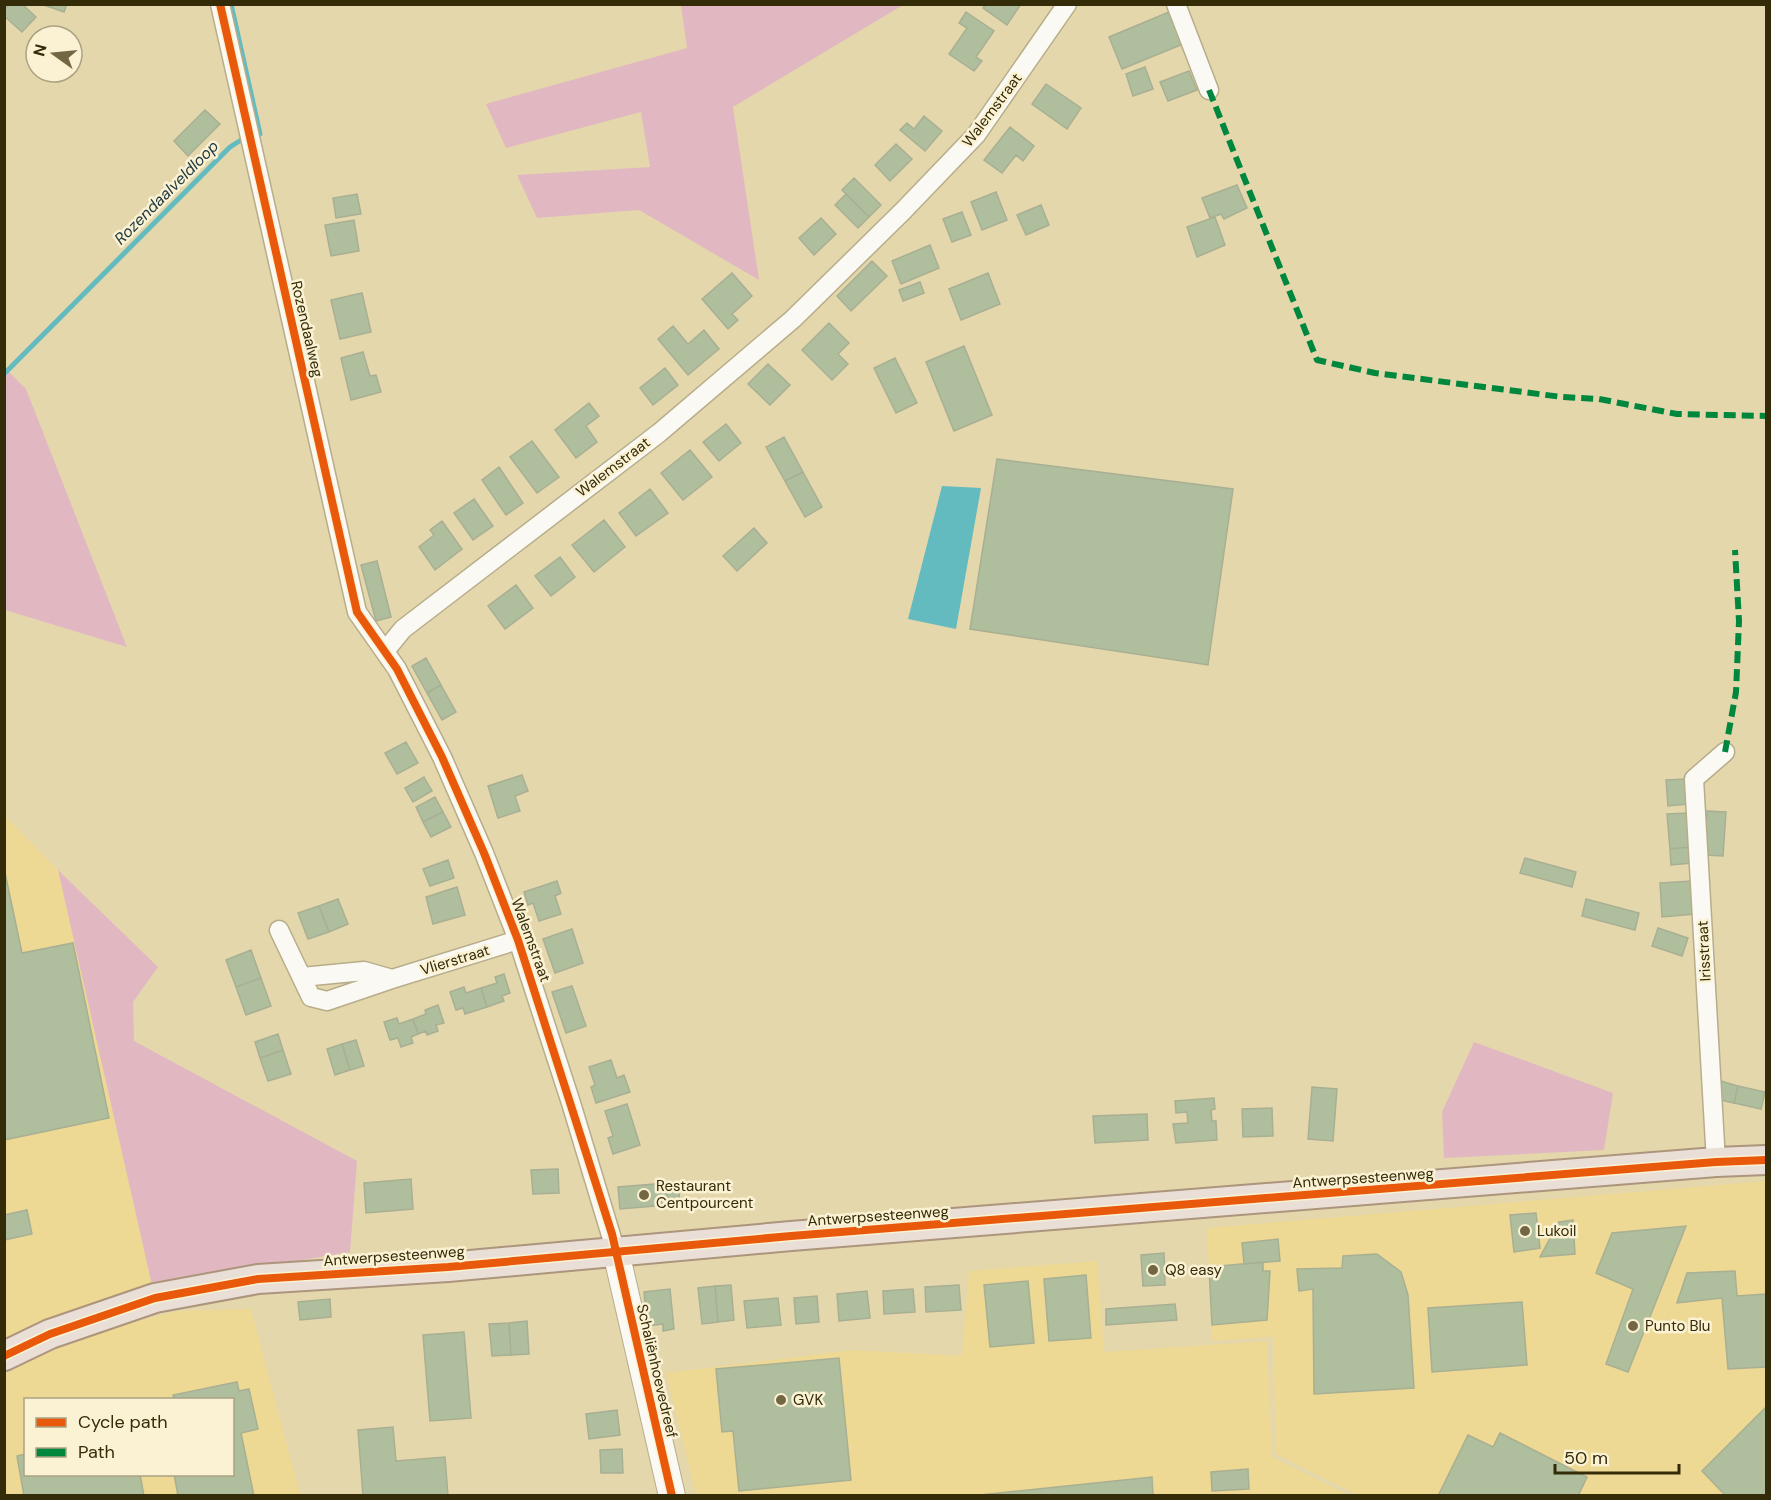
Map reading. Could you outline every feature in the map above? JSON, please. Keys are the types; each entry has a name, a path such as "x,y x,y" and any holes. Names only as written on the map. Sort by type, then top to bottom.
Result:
{"main road":[{"name":"Antwerpsesteenweg","path":"4,1356 50,1334 155,1298 258,1279 403,1270 791,1236 1716,1162 1767,1160"}],"street":[{"name":"Rozendaalweg","path":"220,4 357,612 385,651"},
{"name":"Walemstraat","path":"616,1252 518,940 484,853 442,757 397,669 385,651 403,629 659,433 793,320 976,135 1067,4"},
{"path":"1176,4 1209,90"},
{"name":"Irisstraat","path":"1716,1162 1694,779 1725,752"},
{"name":"Vlierstraat","path":"279,930 311,997 327,1001 518,940"},
{"path":"302,977 364,971 392,979"},
{"name":"Schaliënhoevedreef","path":"616,1252 672,1496"}],"shaded area":[{"path":"681,5 903,5 733,107 759,280 639,210 537,218 517,175 650,167 641,112 506,148 486,104 687,48"},
{"path":"4,367 26,389 127,647 5,610"},
{"path":"4,815 58,870 152,1285 4,1344"},
{"path":"58,870 158,967 133,1002 134,1041 357,1161 350,1252 152,1285"},
{"path":"1474,1042 1613,1093 1604,1150 1444,1158 1442,1112"},
{"path":"1766,1181 1766,1495 1357,1495 1276,1454 1273,1337 1212,1341 1207,1228"},
{"path":"1097,1261 1104,1352 1267,1341 1272,1457 1349,1495 696,1495 666,1373 853,1350 962,1356 969,1271"},
{"path":"251,1309 300,1495 5,1495 4,1375 27,1362 96,1332 177,1311"}],"water":[{"path":"942,486 981,488 956,629 908,619"}],"building":[{"path":"9,4 22,4 36,17 29,24 24,24 22,32 4,16 4,9"},
{"path":"41,4 67,4 64,12"},
{"path":"986,4 1021,4 1007,25 983,8"},
{"path":"966,12 994,31 976,57 982,61 974,71 949,54 967,28 959,23"},
{"path":"1169,12 1183,44 1122,69 1109,37"},
{"path":"1145,67 1153,89 1133,96 1126,74"},
{"path":"1189,71 1197,90 1168,101 1160,82"},
{"path":"1046,84 1081,108 1067,129 1032,104"},
{"path":"205,110 220,124 188,156 174,141"},
{"path":"924,116 942,131 925,151 900,130 907,123 914,129"},
{"path":"1010,127 1034,146 1023,161 1016,155 1002,173 984,160"},
{"path":"896,144 912,159 890,181 875,165"},
{"path":"854,178 881,205 869,217 842,190"},
{"path":"1237,185 1247,208 1224,219 1221,214 1210,218 1202,198"},
{"path":"996,192 1007,220 982,230 971,202"},
{"path":"357,194 361,214 336,218 333,198"},
{"path":"846,194 869,217 858,228 835,205"},
{"path":"1041,205 1049,225 1026,235 1017,215"},
{"path":"962,212 971,235 952,242 943,219"},
{"path":"1215,217 1225,245 1197,257 1187,227"},
{"path":"821,218 836,234 814,255 799,238"},
{"path":"354,220 359,251 331,256 325,225"},
{"path":"930,245 939,268 901,284 892,261"},
{"path":"872,261 887,276 851,311 837,296"},
{"path":"732,273 752,296 732,314 738,320 728,329 702,299"},
{"path":"988,273 1000,304 961,320 949,289"},
{"path":"920,282 924,293 903,301 899,290"},
{"path":"362,293 371,332 340,339 331,300"},
{"path":"829,323 849,343 838,354 848,364 832,380 802,350"},
{"path":"673,326 688,344 704,330 719,349 688,375 658,339"},
{"path":"964,346 992,415 954,431 926,362"},
{"path":"363,352 370,376 376,375 381,392 351,400 341,358"},
{"path":"895,358 917,403 896,413 874,368"},
{"path":"768,364 790,385 770,405 748,384"},
{"path":"665,368 678,385 653,405 640,388"},
{"path":"589,403 599,416 586,426 597,442 576,458 555,430"},
{"path":"726,424 741,443 719,461 703,442"},
{"path":"784,437 803,472 785,481 766,447"},
{"path":"532,441 559,477 537,493 510,457"},
{"path":"690,450 712,477 683,500 661,473"},
{"path":"997,459 1233,489 1208,665 970,629"},
{"path":"499,467 523,503 506,515 482,480"},
{"path":"803,472 822,507 805,517 785,481"},
{"path":"650,489 668,513 636,536 619,513"},
{"path":"474,499 493,526 473,540 454,513"},
{"path":"604,520 625,547 594,572 572,545"},
{"path":"442,521 462,549 435,570 419,547 434,535 430,530"},
{"path":"754,528 767,543 737,571 723,556"},
{"path":"560,557 575,577 551,596 535,576"},
{"path":"377,561 391,617 376,621 361,565"},
{"path":"516,585 533,608 505,629 488,606"},
{"path":"426,658 441,685 427,693 412,666"},
{"path":"441,685 456,712 442,720 427,693"},
{"path":"406,742 418,763 397,774 385,753"},
{"path":"522,775 528,791 515,796 520,811 498,818 488,786"},
{"path":"424,777 432,791 413,802 405,788"},
{"path":"1686,779 1688,804 1668,806 1666,780"},
{"path":"435,797 443,812 423,822 416,807"},
{"path":"1707,811 1726,812 1723,856 1704,855"},
{"path":"443,812 451,827 431,837 423,822"},
{"path":"1688,813 1691,847 1670,849 1667,814"},
{"path":"1691,847 1692,863 1671,865 1670,849"},
{"path":"1525,858 1576,872 1572,887 1520,873"},
{"path":"448,860 454,878 430,886 423,869"},
{"path":"4,868 22,953 73,943 109,1118 4,1140"},
{"path":"557,881 561,893 555,896 561,914 539,921 533,903 528,905 524,892"},
{"path":"1692,881 1695,914 1662,917 1660,883"},
{"path":"457,887 465,915 433,924 426,897"},
{"path":"338,899 348,924 329,932 319,906"},
{"path":"1586,899 1639,913 1635,930 1582,916"},
{"path":"319,906 329,932 308,939 298,913"},
{"path":"1658,928 1688,938 1682,956 1652,946"},
{"path":"572,929 583,963 555,973 543,939"},
{"path":"251,950 261,978 236,987 226,960"},
{"path":"504,974 510,993 502,996 504,1001 487,1007 481,988 497,983 495,977"},
{"path":"261,978 271,1006 246,1015 236,987"},
{"path":"572,986 586,1026 566,1033 552,992"},
{"path":"464,987 466,993 481,988 487,1007 465,1014 463,1008 456,1010 450,992"},
{"path":"438,1005 444,1023 436,1025 438,1031 427,1035 426,1031 418,1034 413,1019 426,1014 425,1010"},
{"path":"397,1018 399,1024 413,1019 418,1034 411,1037 413,1043 401,1047 398,1038 390,1040 384,1022"},
{"path":"278,1034 283,1050 260,1058 255,1042"},
{"path":"356,1040 364,1066 350,1070 342,1044"},
{"path":"342,1044 350,1070 335,1075 327,1049"},
{"path":"283,1050 291,1074 268,1081 260,1058"},
{"path":"611,1060 617,1078 624,1075 630,1092 596,1103 591,1087 595,1085 589,1067"},
{"path":"1721,1081 1738,1086 1734,1103 1716,1099"},
{"path":"1738,1086 1765,1092 1761,1109 1734,1103"},
{"path":"1312,1087 1337,1089 1333,1141 1308,1139"},
{"path":"1214,1098 1215,1109 1211,1110 1212,1121 1216,1121 1217,1140 1176,1143 1173,1124 1188,1123 1187,1112 1176,1113 1175,1101"},
{"path":"627,1104 640,1145 613,1154 608,1138 613,1136 605,1111"},
{"path":"1272,1108 1273,1136 1243,1137 1242,1109"},
{"path":"1147,1114 1148,1140 1095,1143 1093,1116"},
{"path":"558,1169 559,1193 533,1194 531,1170"},
{"path":"411,1179 413,1209 366,1213 364,1183"},
{"path":"678,1182 680,1204 667,1205 666,1183"},
{"path":"666,1183 667,1205 620,1209 618,1187"},
{"path":"27,1210 32,1234 4,1240 4,1215"},
{"name":"Lukoil","path":"1536,1213 1540,1248 1514,1252 1510,1215"},
{"path":"1573,1220 1575,1254 1540,1257 1559,1222"},
{"name":"Punto Blu","path":"1686,1226 1628,1372 1606,1364 1633,1289 1596,1273 1612,1233"},
{"path":"1278,1239 1280,1261 1244,1264 1242,1243"},
{"name":"Q8 easy","path":"1164,1253 1165,1285 1143,1286 1141,1255"},
{"path":"1377,1254 1401,1272 1408,1295 1414,1388 1314,1394 1313,1289 1299,1291 1297,1269 1342,1268 1343,1256"},
{"path":"1263,1262 1263,1271 1270,1271 1267,1320 1212,1325 1209,1267"},
{"path":"1735,1271 1737,1296 1766,1294 1766,1367 1728,1369 1722,1298 1677,1303 1687,1273"},
{"path":"1086,1275 1091,1338 1049,1341 1044,1279"},
{"path":"1028,1281 1034,1343 990,1347 984,1285"},
{"path":"731,1285 734,1320 718,1322 715,1286"},
{"path":"959,1285 961,1310 926,1312 925,1287"},
{"path":"715,1286 718,1322 702,1324 698,1288"},
{"path":"670,1289 674,1329 663,1331 663,1324 647,1326 644,1292"},
{"path":"913,1289 915,1312 884,1314 883,1291"},
{"path":"867,1291 870,1318 839,1321 837,1294"},
{"path":"817,1296 819,1322 796,1324 794,1298"},
{"path":"778,1298 781,1325 747,1328 744,1301"},
{"path":"330,1299 331,1317 300,1320 298,1302"},
{"path":"1522,1302 1527,1365 1432,1372 1428,1308"},
{"path":"1175,1304 1177,1320 1106,1325 1106,1309"},
{"path":"527,1321 529,1354 511,1355 509,1323"},
{"path":"509,1323 511,1355 492,1356 489,1324"},
{"path":"464,1332 471,1418 430,1421 423,1335"},
{"name":"GVK","path":"839,1358 851,1480 739,1491 733,1431 722,1432 716,1369"},
{"path":"237,1382 239,1391 249,1389 258,1429 241,1433 254,1496 178,1496 174,1476 234,1476 234,1398 174,1398 173,1395"},
{"path":"1766,1407 1766,1496 1726,1496 1702,1471"},
{"path":"617,1410 620,1435 589,1439 586,1414"},
{"path":"393,1427 396,1461 445,1457 448,1496 363,1496 358,1430"},
{"path":"1500,1433 1587,1477 1578,1496 1438,1496 1468,1435 1493,1447"},
{"path":"622,1449 623,1473 601,1473 600,1450"},
{"path":"24,1454 24,1476 140,1476 144,1496 24,1496 17,1456"},
{"path":"1248,1469 1249,1489 1212,1491 1211,1472"},
{"path":"1152,1477 1153,1496 970,1496"}],"waterway":[{"name":"Rozendaalveldloop","path":"4,374 230,147 241,140 260,134 231,4"}],"marked path":[{"path":"1209,90 1317,360 1375,373 1562,397 1599,399 1677,414 1766,416"},
{"path":"1725,752 1736,692 1739,621 1735,550"}],"cycle path":[{"path":"220,4 357,612 397,669 442,757 484,853 518,940 612,1234 672,1496"},
{"path":"4,1356 50,1334 155,1298 258,1279 448,1267 791,1236 1716,1162 1766,1160"}],"place":[{"name":"Restaurant Centpourcent","path":"644,1195"},
{"name":"Lukoil","path":"1525,1231"},
{"name":"Q8 easy","path":"1153,1270"},
{"name":"Punto Blu","path":"1633,1326"},
{"name":"GVK","path":"781,1400"}]}
